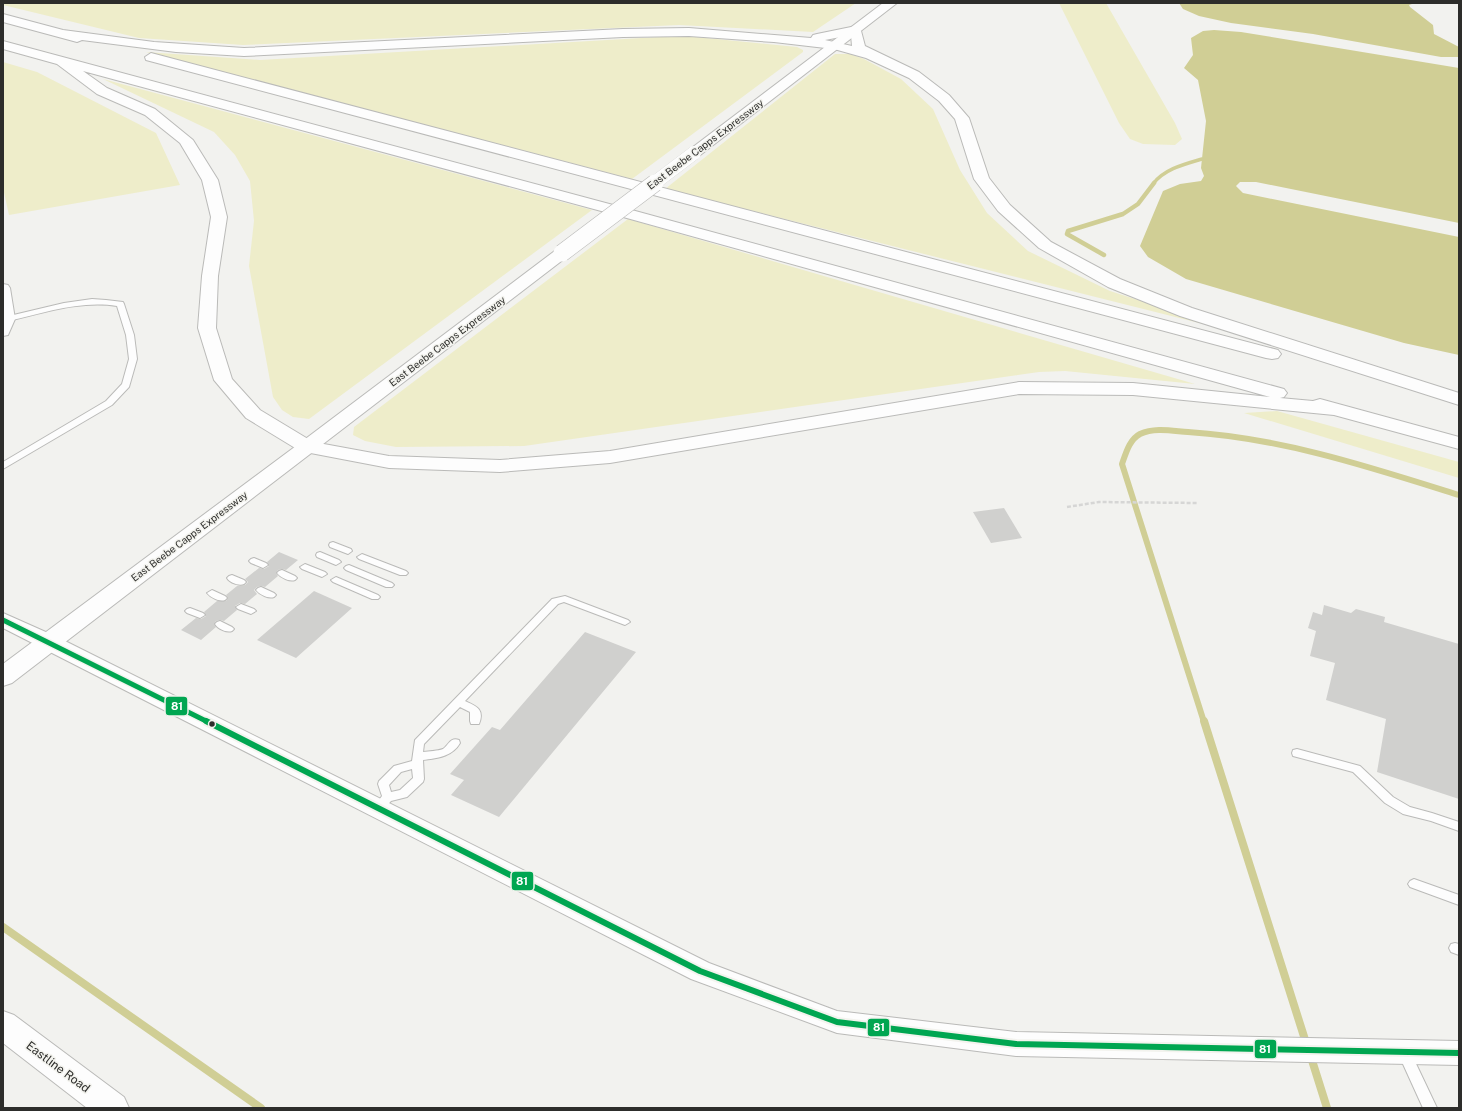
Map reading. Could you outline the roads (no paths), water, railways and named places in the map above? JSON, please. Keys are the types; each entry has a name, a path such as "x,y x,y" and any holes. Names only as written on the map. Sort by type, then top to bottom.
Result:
{"main road":[{"name":"East Beebe Capps Expressway","path":"3,678 891,3"},
{"path":"3,18 1459,404"},
{"path":"788,40 818,38 856,30 859,48 914,75 944,98 962,118 982,179 1004,208 1045,245 1114,283 1186,312 1459,399"},
{"path":"64,34 188,50 244,52 622,33 689,32 835,45 871,55"},
{"path":"3,45 622,212 1459,443"},
{"path":"62,61 102,91 150,112 186,140 210,180 219,217 210,276 207,328 223,380 253,414 307,447 389,462 500,466 610,457 1019,388 1133,389 1334,408"},
{"name":"Eastline Road","path":"3,1026 113,1108"}],"street":[{"path":"3,288 5,325"},
{"path":"3,620 383,802 700,971 837,1022 1016,1044 1459,1053"}],"lane":[{"path":"3,466 109,403 126,385 132,359 130,335 120,304 109,301 79,303 5,325"},
{"path":"333,545 348,551"},
{"path":"320,555 336,562"},
{"path":"362,557 403,573"},
{"path":"254,561 263,565"},
{"path":"305,567 322,574"},
{"path":"349,568 389,585"},
{"path":"282,573 292,578"},
{"path":"232,578 241,582"},
{"path":"336,580 375,597"},
{"path":"261,590 271,595"},
{"path":"212,594 222,598"},
{"path":"455,743 446,752 418,760 398,769 383,784 383,802 403,794 419,779 418,760 419,743 555,601 565,599 625,622"},
{"path":"241,607 251,611"},
{"path":"190,611 200,615"},
{"path":"220,624 229,629"},
{"path":"458,702 474,710 475,721"},
{"path":"1297,753 1356,769 1389,800 1407,811 1432,817 1459,827"},
{"path":"1414,884 1459,900"},
{"path":"1403,1052 1430,1108"}],"waterway":[{"path":"1154,183 1163,174 1182,165 1202,159"},
{"path":"1104,255 1067,234 1068,231 1123,214 1138,204 1154,183"},
{"path":"1204,722 1122,464 1128,447 1136,437 1146,432 1164,430 1223,435 1257,440 1292,447 1359,464 1459,495"},
{"path":"1204,721 1307,1046"},
{"path":"3,927 261,1108"},
{"path":"1310,1054 1327,1108"}]}
